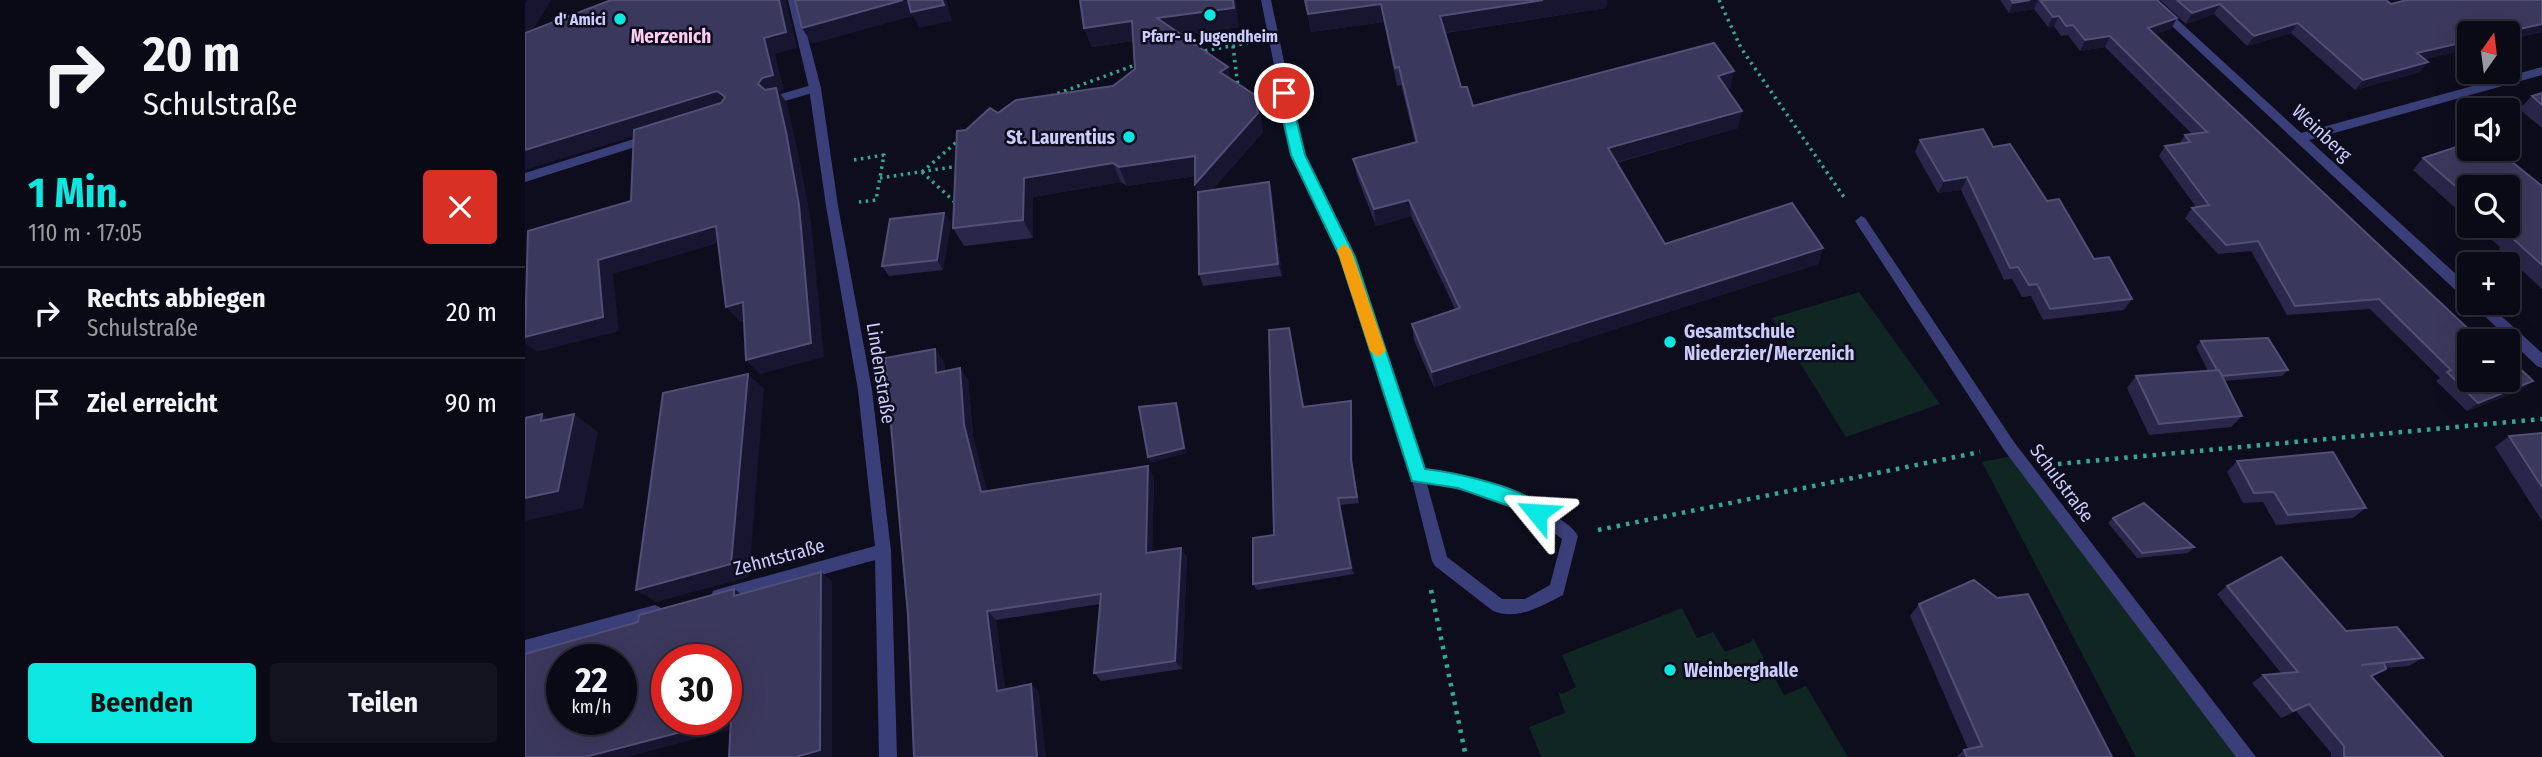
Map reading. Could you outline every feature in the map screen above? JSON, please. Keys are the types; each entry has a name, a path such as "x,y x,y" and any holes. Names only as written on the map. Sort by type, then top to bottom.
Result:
{"street":[{"name":"Lindenstraße","path":"793,0 815,88 832,206 865,390 883,551 888,757"},
{"path":"1266,0 1298,155 1347,257 1418,476 1440,561 1499,606 1526,606 1557,590 1570,536 1518,501 1458,480 1418,476"},
{"name":"Weinberg","path":"2149,0 2457,283"},
{"path":"2299,138 2542,71"},
{"path":"778,99 815,88"},
{"path":"525,178 663,134"},
{"name":"Schulstraße","path":"1861,220 2009,446 2247,757"},
{"path":"2492,315 2542,362"},
{"name":"Zehntstraße","path":"697,601 883,551"},
{"path":"525,648 671,609"}],"path":[{"path":"1719,0 1741,48 1861,220"},
{"path":"1195,52 1273,38"},
{"path":"1233,46 1239,96"},
{"path":"1041,101 1113,71 1146,62"},
{"path":"922,172 964,136"},
{"path":"877,194 883,160"},
{"path":"880,178 966,165"},
{"path":"922,172 955,204 965,204"},
{"path":"1570,536 2009,446 2055,464 2542,419"},
{"path":"1430,587 1466,757"}],"green space":[{"path":"1859,292 1940,404 1846,437 1772,318"},
{"path":"2012,456 2242,757 2136,757 1982,462"},
{"name":"Weinberghalle","path":"1682,608 1697,638 1713,632 1725,652 1751,642 1753,638 1784,695 1806,686 1848,757 1541,757 1529,727 1565,713 1558,692 1562,694 1576,687 1562,655"}],"building":[{"path":"611,0 779,0 786,32 764,38 773,75 762,78 758,84 765,90 776,88 786,132 799,205 811,343 746,360 743,302 726,307 716,226 598,260 603,317 525,337 528,231 631,201 634,130 721,103 725,97 717,91 525,150 525,33"},
{"path":"795,0 903,0 802,28"},
{"path":"908,0 942,0 944,5 911,12"},
{"path":"1080,0 1233,0 1234,8 1157,18 1228,67 1220,72 1255,95 1258,113 1195,184 1195,156 1119,167 1113,163 1024,178 1023,220 953,228 957,131 966,130 990,108 998,113 1016,100 1113,86 1135,69 1132,21 1084,28"},
{"path":"1305,0 1543,0 1440,16 1461,87 1467,87 1473,106 1714,43 1734,71 1718,76 1742,111 1608,148 1665,244 1792,203 1823,248 1432,372 1412,324 1460,308 1409,200 1374,209 1353,159 1417,142 1399,67 1395,68 1381,4 1308,14"},
{"path":"2040,0 2157,0 2177,18 2148,28 2468,329 2457,329 2457,382 2447,372 2451,370 2379,299 2295,306 2258,241 2226,245 2192,208 2209,205 2165,146 2190,142 2185,135 2207,132 2110,36 2085,40 2073,25 2066,26 2059,16 2053,17"},
{"path":"2177,0 2386,0 2391,4 2407,0 2542,0 2542,24 2520,29 2520,21 2457,21 2457,44 2417,53 2428,62 2363,80 2298,23 2254,36 2220,4 2192,13"},
{"path":"2542,93 2542,105 2532,96"},
{"path":"1983,129 1993,147 2010,144 2047,201 2059,199 2094,259 2109,257 2132,299 2050,309 2037,284 2029,285 2018,267 2010,268 1967,177 1944,181 1920,140"},
{"path":"2457,147 2457,161 2511,161 2542,186 2542,265 2512,238 2520,238 2520,175 2457,175 2457,188 2423,158"},
{"path":"1269,182 1278,264 1199,274 1198,192"},
{"path":"944,213 937,260 882,266 890,219"},
{"path":"1289,328 1303,407 1351,401 1351,460 1357,497 1338,498 1351,568 1253,584 1253,538 1274,535 1269,330"},
{"path":"2268,338 2288,370 2222,376 2201,341"},
{"path":"935,349 936,373 960,368 964,425 981,492 1148,466 1146,553 1181,548 1175,661 1094,673 1101,594 987,611 997,691 1031,684 1037,757 914,757 908,615 885,358"},
{"path":"2520,369 2533,381 2520,386"},
{"path":"2219,370 2242,416 2159,424 2136,376"},
{"path":"748,374 731,564 636,590 663,393"},
{"path":"2467,392 2506,392 2478,403"},
{"path":"1176,403 1184,448 1148,457 1139,407"},
{"path":"542,414 541,421 574,414 558,491 525,498 525,418"},
{"path":"2542,433 2542,487 2509,436"},
{"path":"2333,452 2366,508 2288,515 2274,492 2254,493 2237,461"},
{"path":"2144,503 2194,547 2142,553 2113,518"},
{"path":"2281,557 2346,631 2397,627 2423,658 2361,665 2384,663 2386,669 2371,676 2443,757 2344,757 2344,746 2309,704 2293,711 2263,675 2298,672 2227,586"},
{"path":"821,572 820,750 796,757 729,757 730,735 742,735 742,644 651,644 651,735 670,735 585,757 525,757 525,654 546,648 546,735 637,735 637,644 560,644 638,622 639,615 734,589 734,596"},
{"path":"1974,580 1997,598 2028,594 2112,757 1967,757 1964,750 1982,746 1919,604"}],"slow traffic":[{"path":"1344,250 1378,351"}],"place":[{"name":"Pfarr- u. Jugendheim","path":"1210,15"},
{"name":"d' Amici","path":"620,19"},
{"name":"St. Laurentius","path":"1129,137"},
{"name":"Gesamtschule Niederzier/Merzenich","path":"1670,342"},
{"name":"Weinberghalle","path":"1670,670"}],"district":[{"name":"Merzenich","path":"671,36"}],"route":[{"path":"1284,93 1298,155 1347,257 1418,476 1458,480 1518,501 1537,513"}]}
